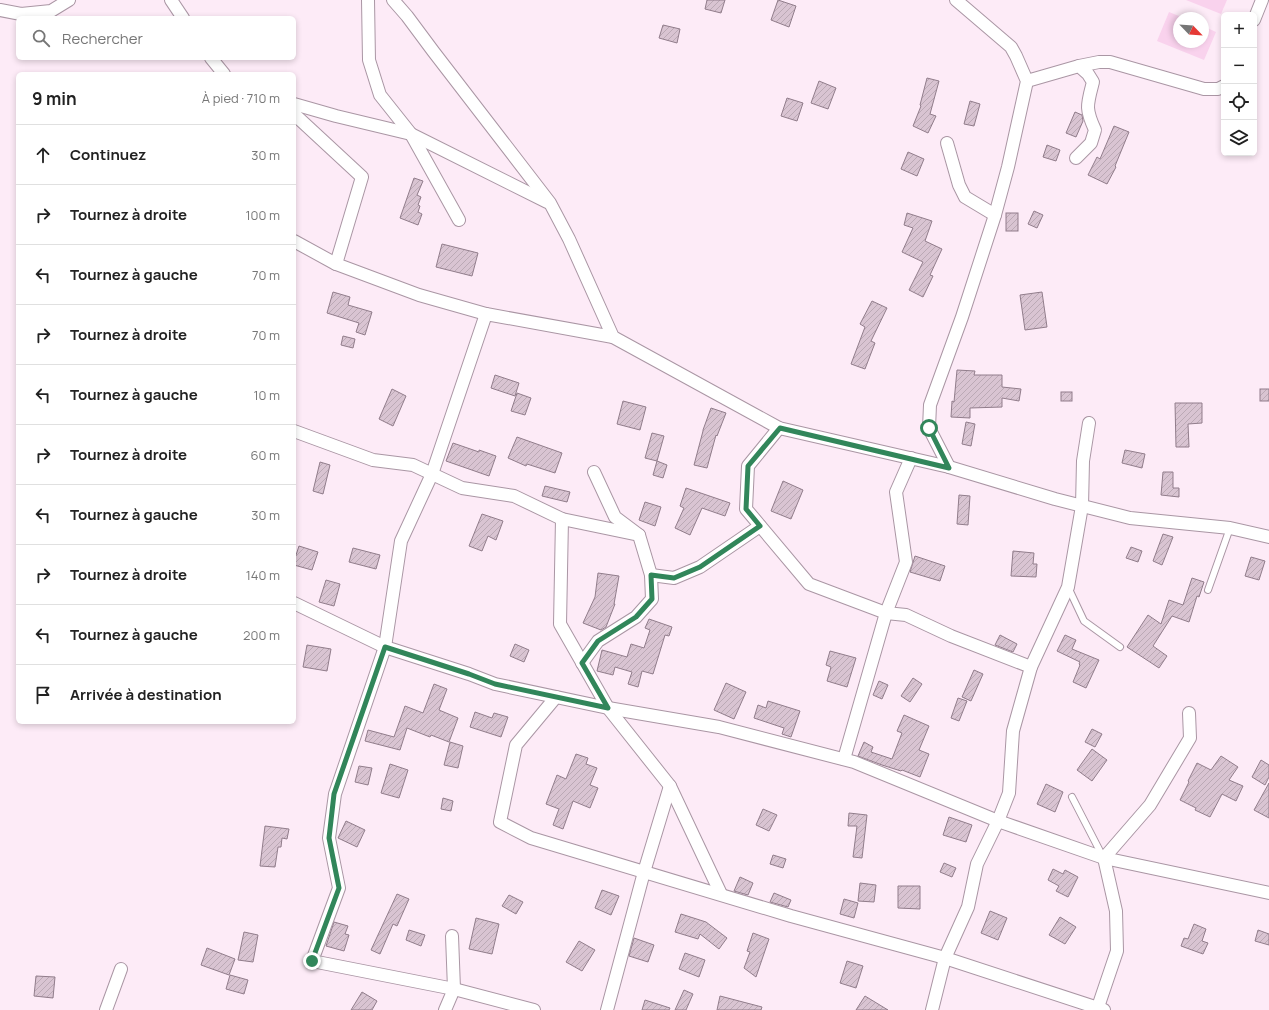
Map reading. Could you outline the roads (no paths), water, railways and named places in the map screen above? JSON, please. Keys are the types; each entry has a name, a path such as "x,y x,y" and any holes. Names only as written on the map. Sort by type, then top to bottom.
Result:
{"street":[{"path":"0,10 21,14 51,11 69,0"},
{"path":"171,0 182,16"},
{"path":"368,0 370,60 380,95 410,134 459,220"},
{"path":"393,0 408,16 433,51 550,203 569,239 613,337"},
{"path":"949,468 929,428 930,406 962,317 995,215 1008,167 1027,81 1011,47 956,0"},
{"path":"1257,12 1262,0"},
{"path":"212,60 221,72"},
{"path":"1027,81 1079,66 1100,62 1110,62 1204,89 1218,89 1221,88"},
{"path":"1076,158 1090,144 1095,130 1089,118 1087,106 1092,82 1088,74 1079,66"},
{"path":"296,105 410,134 550,203"},
{"path":"296,116 362,177 336,264"},
{"path":"947,143 959,185 965,197 995,215"},
{"path":"296,242 336,264 419,295 486,314 613,337 780,428 911,458 1130,518 1230,528 1269,537"},
{"path":"486,314 432,474 401,541 385,647 334,794 329,838 339,888 312,961 454,989 534,1010"},
{"path":"932,1010 945,958 968,906 977,864 998,821 1009,792 1013,731 1031,667 1068,587 1082,506 1083,461 1089,423"},
{"path":"780,428 748,466 746,509 809,584 886,614 906,615 951,636 1031,667"},
{"path":"296,432 373,460 413,464 462,488 514,496 562,519 639,535"},
{"path":"844,759 886,614 906,562 896,492 911,458"},
{"path":"582,663 598,641 636,617 652,599 651,575 639,535 615,517 594,472"},
{"path":"562,519 560,624 608,708 670,786 722,894"},
{"path":"651,575 674,578 700,567 760,526"},
{"path":"296,604 385,647 495,684 608,708 719,727 844,759 998,821 1104,858 1269,893"},
{"path":"556,697 516,745 500,822 531,838 792,916 945,958 1099,1009 1117,951 1116,911 1104,858"},
{"path":"1104,858 1150,804 1190,738 1189,713"},
{"path":"607,1010 644,872 670,786"},
{"path":"445,1010 454,989 452,936"},
{"path":"106,1010 121,969"}],"lane":[{"path":"1208,590 1230,528"},
{"path":"1068,587 1084,621 1120,647"},
{"path":"1072,797 1104,858"}]}
